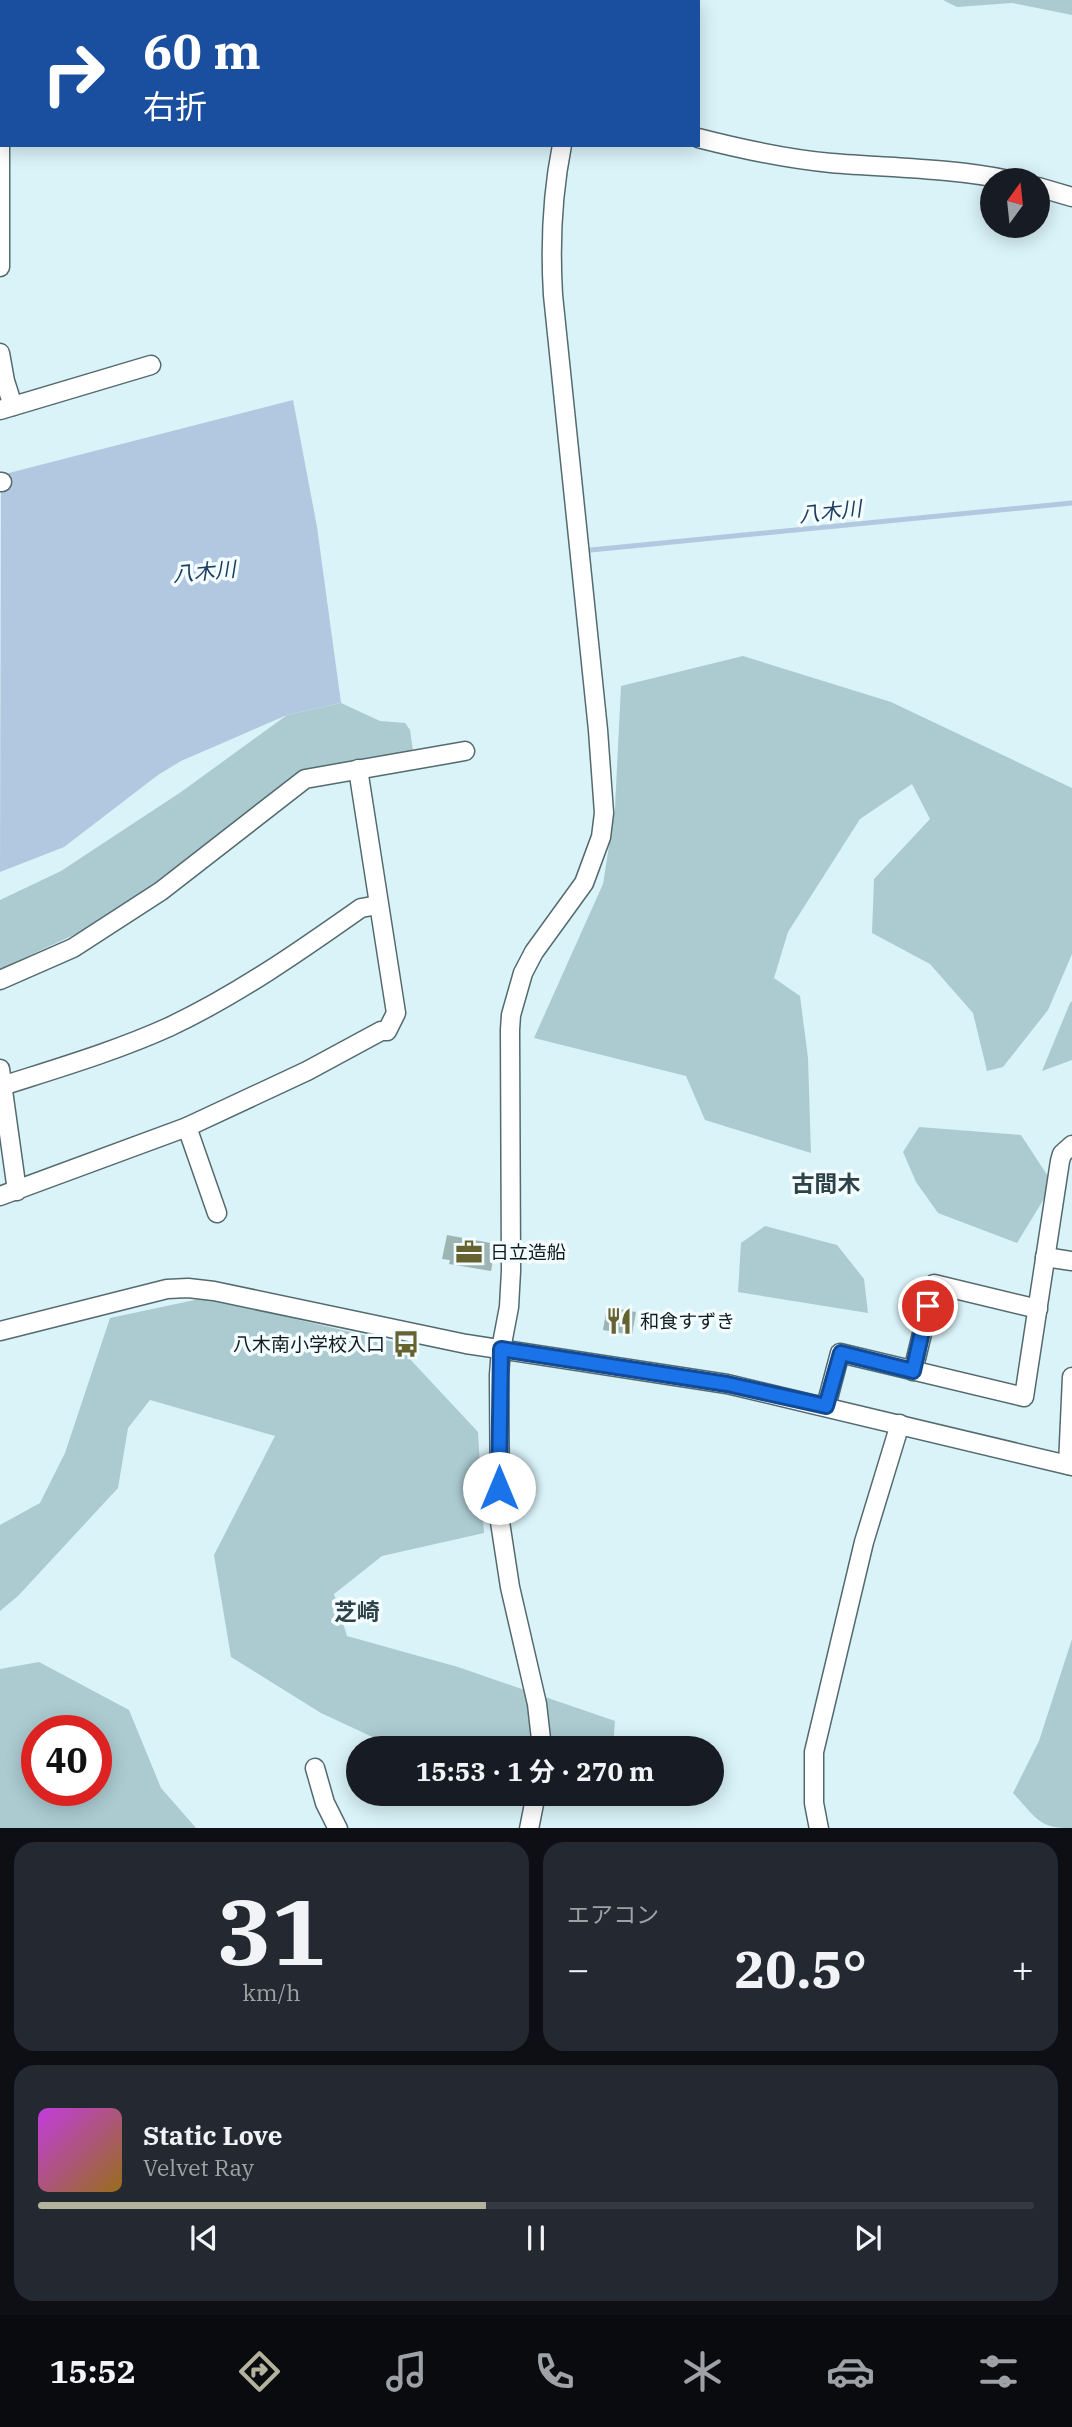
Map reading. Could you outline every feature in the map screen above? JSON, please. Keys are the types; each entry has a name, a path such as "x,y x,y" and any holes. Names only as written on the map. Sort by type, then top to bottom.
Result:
{"street":[{"path":"700,139 828,163 951,171 980,176"},
{"path":"0,147 0,267"},
{"path":"541,1736 537,1704 510,1587 500,1522 501,1349 509,1307 511,1271 511,1015 523,973 534,952 584,883 601,837 604,813 598,730 553,295 552,219 562,147"},
{"path":"1050,191 1072,197"},
{"path":"0,353 7,408 151,365"},
{"path":"0,980 73,948 150,898 305,779 465,751"},
{"path":"358,769 396,1013 387,1031 381,1031 307,1071 187,1127 8,1194 1,1077 82,1060 169,1027 228,996 361,908 379,905"},
{"path":"187,1127 217,1213"},
{"path":"826,1406 841,1353 1024,1397 1060,1161 1062,1154 1072,1145"},
{"path":"1045,1257 1072,1261"},
{"path":"913,1371 934,1284 1038,1309"},
{"path":"0,1331 167,1289 187,1287 244,1296 405,1332 727,1384 1070,1466 1072,1377"},
{"path":"819,1828 814,1802 814,1752 864,1542 900,1424"},
{"path":"315,1768 325,1803 338,1828"},
{"path":"529,1828 534,1806"}],"shaded area":[{"path":"943,0 1072,0 1072,15 1012,3 957,7"},
{"path":"743,656 891,702 1072,788 1072,954 1048,1010 1003,1067 987,1071 973,1013 930,964 872,933 874,879 930,819 912,784 860,819 788,932 774,978 800,996 808,1058 811,1153 705,1120 686,1076 534,1038 603,884 615,808 621,686"},
{"path":"341,703 380,721 405,723 410,730 413,751 298,774 136,897 91,927 0,969 0,900 61,871 181,792 287,715"},
{"path":"1072,1001 1072,1060 1042,1071 1070,1003"},
{"path":"919,1127 1021,1135 1053,1184 1017,1243 938,1213 916,1182 903,1152"},
{"path":"765,1226 837,1245 864,1279 868,1313 738,1292 741,1243"},
{"path":"204,1298 394,1342 478,1432 484,1533 382,1556 334,1594 347,1636 458,1667 615,1721 614,1736 370,1736 321,1713 231,1657 214,1555 275,1436 150,1400 128,1428 118,1488 18,1596 0,1611 0,1525 40,1503 65,1453 110,1318"},
{"path":"1072,1639 1072,1828 1061,1828 1038,1820 1013,1793 1039,1741"},
{"path":"39,1662 129,1710 161,1788 196,1828 0,1828 0,1669"}],"water":[{"path":"293,400 317,527 341,703 287,715 181,761 158,775 64,847 0,872 1,475"}],"building":[{"name":"日立造船","path":"447,1235 496,1244 491,1271 449,1264 450,1260 442,1259"},
{"name":"和食すずき","path":"607,1307 636,1312 632,1335 603,1330"}],"waterway":[{"name":"八木川","path":"591,550 1072,503"}],"place":[{"name":"日立造船","path":"469,1252"},
{"name":"和食すずき","path":"619,1321"},
{"name":"八木南小学校入口","path":"406,1344"}],"district":[{"name":"古間木","path":"826,1183"},
{"name":"芝崎","path":"357,1611"}],"route":[{"path":"499,1488 501,1349 727,1384 826,1406 841,1353 913,1371 928,1306"}]}
